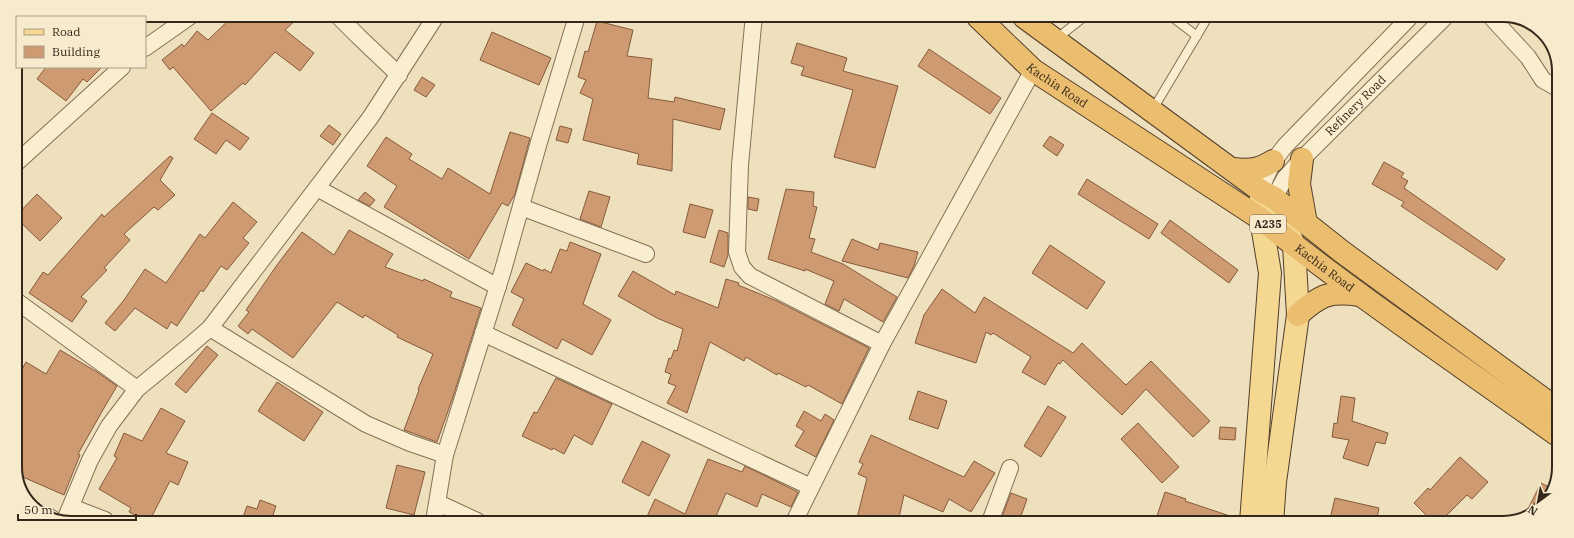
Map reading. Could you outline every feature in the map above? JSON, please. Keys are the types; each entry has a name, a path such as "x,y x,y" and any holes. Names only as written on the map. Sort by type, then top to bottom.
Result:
{"highway":[{"name":"Kachia Road","path":"983,22 1033,70 1261,219 1329,272 1552,431"},
{"name":"Kachia Road","path":"1031,22 1267,194 1341,251 1552,405"},
{"path":"1302,159 1299,184 1306,223"},
{"path":"1232,169 1254,170 1262,168 1273,161"},
{"path":"1329,272 1331,257 1335,253 1341,251"},
{"path":"1298,315 1312,301 1329,294 1360,294"}],"main road":[{"path":"1251,516 1269,295 1270,273 1261,219 1267,194"},
{"path":"1267,194 1294,245 1298,315 1275,482 1272,516"}],"street":[{"path":"146,47 182,22"},
{"path":"344,22 399,75"},
{"path":"80,516 68,514 90,460 109,426 137,389 210,328 370,118 432,22"},
{"path":"435,516 445,456 498,287 575,22"},
{"path":"753,22 740,165 736,252 742,267 750,276 882,344"},
{"name":"Refinery Road","path":"1267,194 1265,176 1273,161 1295,136 1405,22"},
{"name":"Refinery Road","path":"1267,194 1285,178 1302,159 1440,22"},
{"path":"1496,22 1528,57 1543,80 1552,85"},
{"path":"22,158 121,68"},
{"path":"797,516 882,344 1033,70"},
{"path":"1295,136 1332,129"},
{"path":"317,188 498,287"},
{"path":"521,206 646,254"},
{"path":"22,305 137,389"},
{"path":"210,328 366,424 445,456"},
{"path":"483,334 811,487"},
{"path":"992,516 1010,468"},
{"path":"438,503 466,516"}],"lane":[{"path":"1055,40 1078,22"},
{"path":"1179,22 1197,36"},
{"path":"1152,111 1205,22"}],"building":[{"path":"227,22 294,22 285,30 314,53 300,71 275,52 245,85 243,83 211,111 173,67 170,70 162,60 182,44 184,47 197,31 208,40"},
{"path":"597,22 633,30 627,56 652,59 648,98 674,102 675,97 725,109 720,130 673,119 672,171 637,164 639,154 583,140 593,99 580,93 586,80 578,77 585,51 588,52"},
{"path":"492,32 551,58 539,85 480,60"},
{"path":"797,43 847,58 843,71 898,86 875,168 834,157 853,90 801,75 804,67 791,63"},
{"path":"929,49 1001,98 990,114 918,66"},
{"path":"45,68 101,68 87,82 83,79 66,101 37,79"},
{"path":"422,77 435,85 426,97 414,90"},
{"path":"212,113 249,138 240,150 226,140 216,154 194,139"},
{"path":"329,125 341,134 333,145 320,136"},
{"path":"560,126 572,129 568,143 556,140"},
{"path":"510,132 530,138 515,194 508,206 502,203 469,259 384,207 397,186 367,166 386,137 412,154 409,159 442,179 448,168 490,194"},
{"path":"1050,136 1064,145 1057,156 1043,146"},
{"path":"170,156 173,158 160,180 175,195 158,210 154,207 124,234 130,240 104,268 107,270 81,297 87,301 72,322 29,293 43,272 48,275 102,214 104,217"},
{"path":"1384,162 1404,173 1401,177 1408,181 1404,188 1505,259 1497,270 1401,206 1404,202 1372,184"},
{"path":"1087,179 1158,224 1149,239 1078,194"},
{"path":"786,189 814,192 813,206 817,207 809,238 815,239 811,252 843,264 897,297 883,322 844,299 839,311 825,304 834,281 805,269 805,271 768,259"},
{"path":"589,191 610,197 601,227 580,219"},
{"path":"365,192 375,200 370,206 358,200"},
{"path":"37,194 62,218 40,241 22,224 22,210"},
{"path":"748,197 759,199 757,211 748,209"},
{"path":"233,202 257,222 243,238 249,243 227,270 221,266 203,292 201,290 177,326 171,322 167,329 135,308 115,331 105,323 124,300 145,269 166,283 200,234 205,238"},
{"path":"690,204 713,210 705,238 683,232"},
{"path":"1170,220 1238,270 1229,283 1161,233"},
{"path":"349,230 393,254 385,267 423,281 424,279 452,292 450,297 481,308 437,442 404,430 419,390 418,389 433,354 397,337 398,335 365,315 363,318 337,302 293,358 252,329 248,334 238,326 249,312 246,310 302,232 334,255"},
{"path":"719,230 728,233 728,255 724,267 710,262"},
{"path":"852,239 878,250 880,243 918,252 914,266 908,278 842,261"},
{"path":"570,242 601,254 583,304 611,320 592,355 562,339 557,349 512,325 524,299 511,292 526,263 551,273 560,249 567,251"},
{"path":"1050,245 1105,282 1087,309 1032,273"},
{"path":"633,271 675,295 676,291 718,308 726,279 739,283 738,285 777,301 869,348 842,404 808,385 806,387 778,373 777,375 746,357 744,361 710,342 687,413 667,403 676,386 668,383 671,374 665,372 669,358 671,359 674,350 677,351 683,329 657,318 618,296"},
{"path":"942,289 975,313 984,297 1073,353 1082,343 1126,385 1151,361 1210,421 1193,437 1146,389 1122,415 1063,360 1060,364 1058,363 1045,385 1022,372 1031,357 993,333 991,335 986,332 976,363 915,343 924,315"},
{"path":"207,346 218,355 186,393 175,384"},
{"path":"60,350 117,386 78,454 80,455 64,495 23,477 22,470 22,369 26,362 46,374"},
{"path":"556,378 612,404 592,445 574,435 564,454 522,436 534,412 537,413"},
{"path":"277,382 323,412 304,441 258,411"},
{"path":"918,391 947,401 938,429 909,419"},
{"path":"1341,396 1355,398 1352,421 1388,433 1385,444 1376,442 1368,466 1343,458 1349,440 1332,437 1334,423 1337,424"},
{"path":"1048,406 1066,417 1041,457 1024,446"},
{"path":"161,408 185,421 166,453 188,462 178,485 170,481 152,516 137,516 129,512 131,508 99,489 117,458 114,456 124,433 142,441"},
{"path":"804,411 821,421 825,414 834,420 816,457 795,446 804,431 796,426"},
{"path":"1138,423 1179,467 1162,483 1121,439"},
{"path":"1220,427 1236,428 1235,440 1219,439"},
{"path":"871,435 964,477 974,461 995,473 971,512 949,499 943,512 904,495 899,516 858,516 867,478 858,474 863,464 859,462"},
{"path":"642,441 670,455 649,496 622,482"},
{"path":"1460,457 1488,482 1472,499 1467,495 1446,516 1427,516 1414,503 1428,488 1430,490"},
{"path":"708,459 742,472 745,466 798,492 791,507 762,494 757,507 726,493 716,516 647,516 655,499 685,514"},
{"path":"397,465 425,472 414,515 386,508"},
{"path":"1541,483 1548,486 1540,499 1528,509"},
{"path":"1165,492 1186,499 1185,501 1230,516 1157,516"},
{"path":"1011,493 1027,499 1021,516 1002,516"},
{"path":"1335,498 1379,508 1377,516 1331,516"},
{"path":"260,500 276,506 273,515 276,516 243,516 247,506 257,509"}]}
